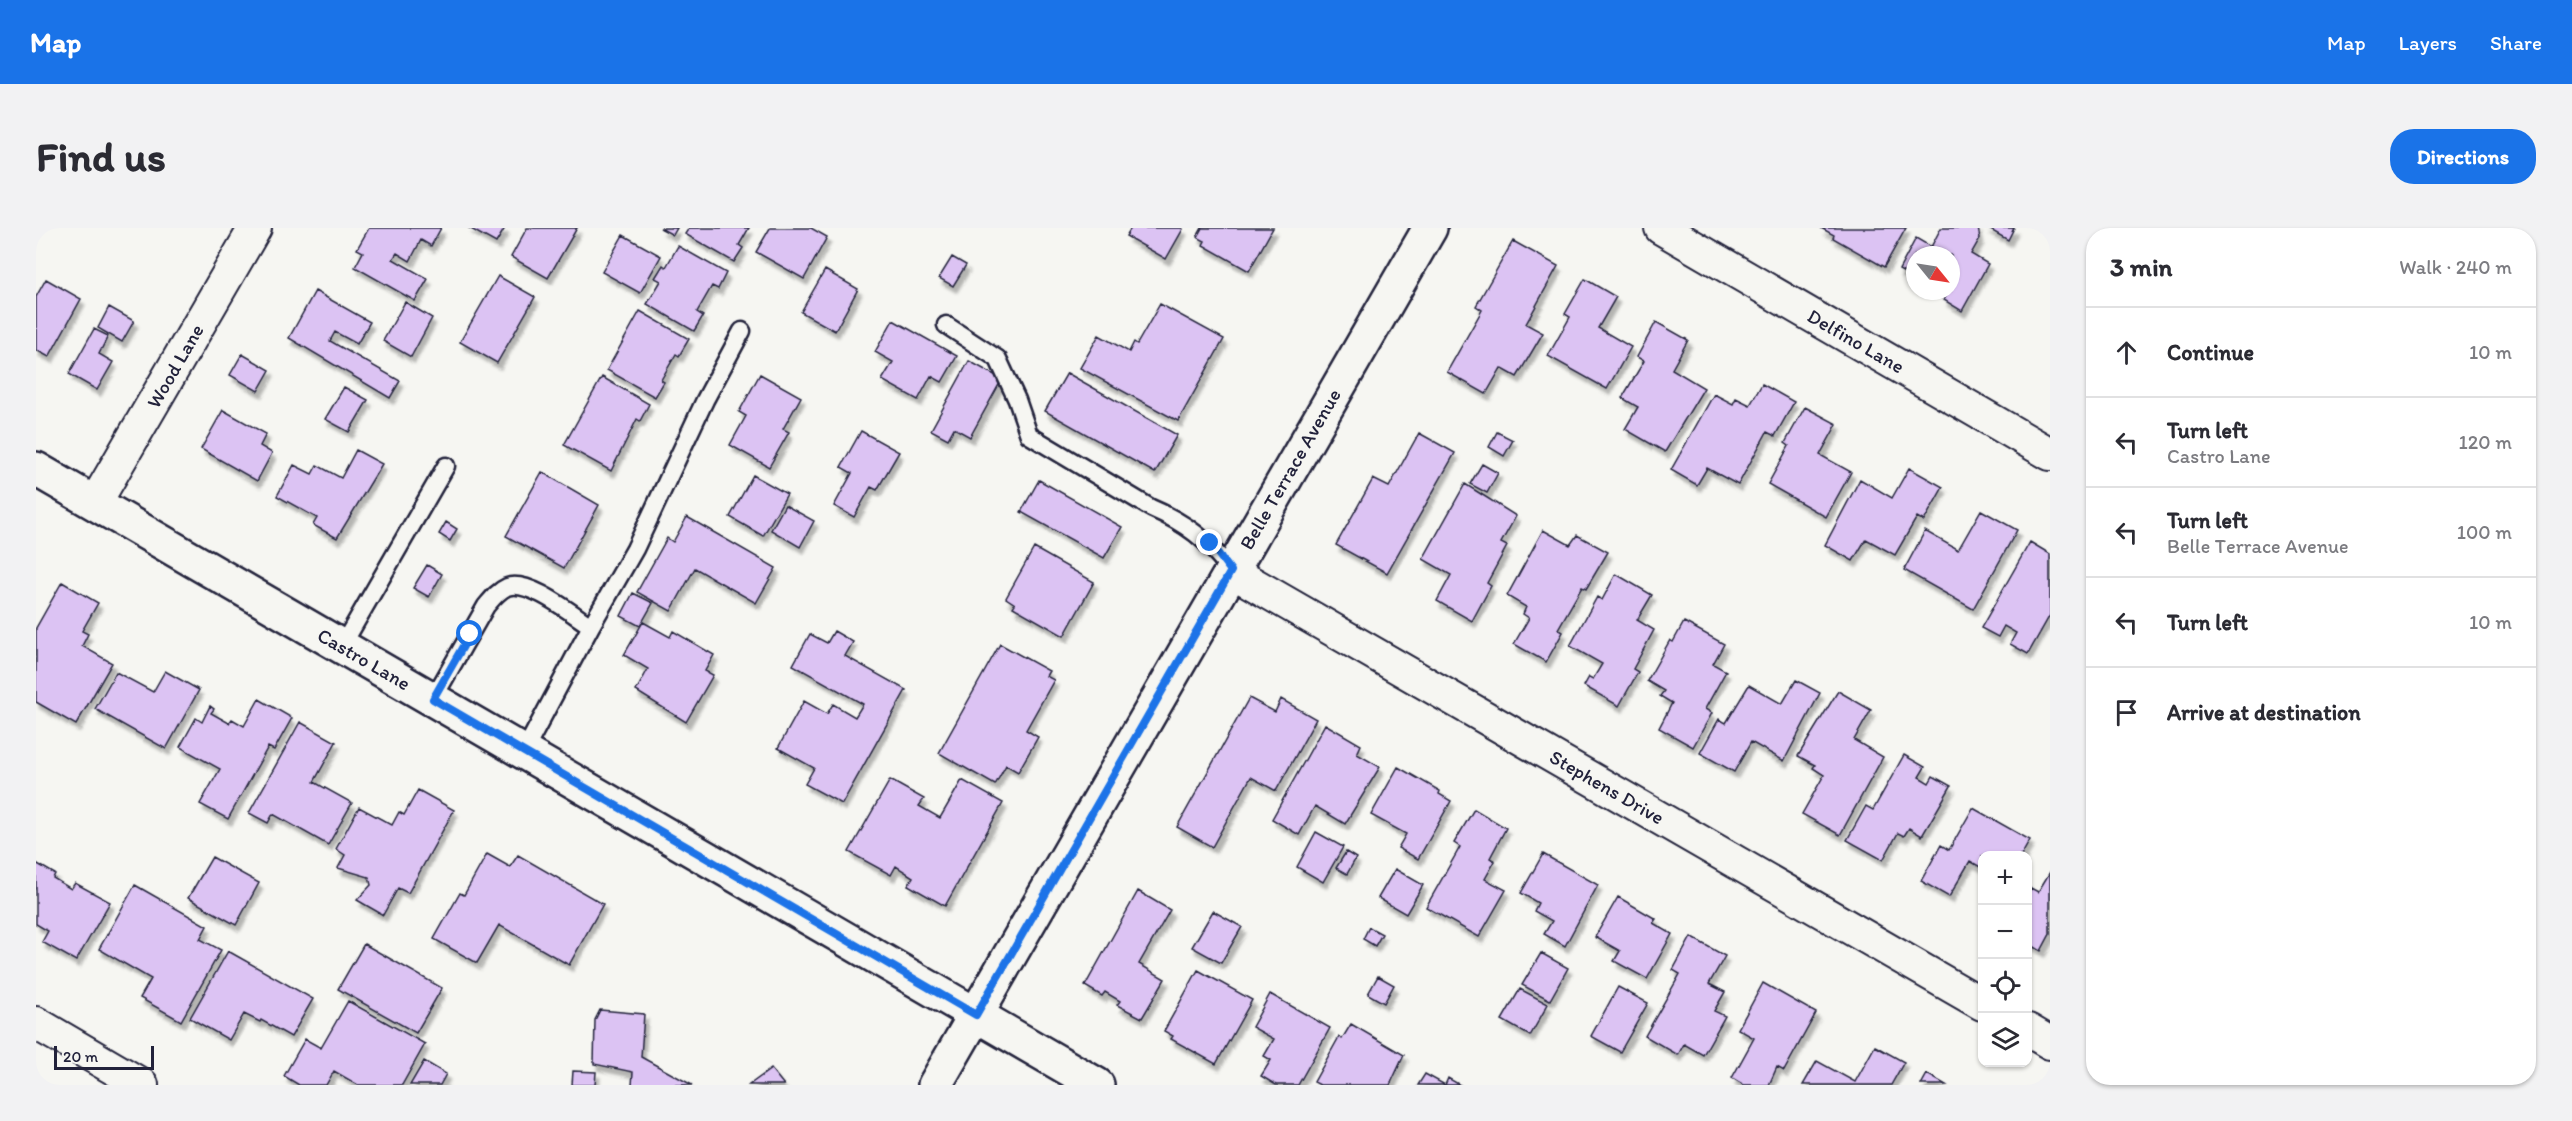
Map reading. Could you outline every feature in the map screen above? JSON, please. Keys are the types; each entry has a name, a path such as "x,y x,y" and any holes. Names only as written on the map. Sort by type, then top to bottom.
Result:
{"street":[{"name":"Wood Lane","path":"95,504 255,228"},
{"name":"Belle Terrace Avenue","path":"935,1085 1430,228"},
{"name":"Delfino Lane","path":"1661,228 2050,454"},
{"name":"Castro Lane","path":"36,469 1096,1085"},
{"name":"Stephens Drive","path":"1231,571 1978,1001"},
{"path":"36,1023 142,1085"},
{"path":"2032,1032 2050,1043"}],"lane":[{"path":"946,325 998,359 1017,400 1029,435 1150,508 1172,517 1210,543 1231,571"},
{"path":"524,752 591,626 636,549 705,400 742,331"},
{"path":"342,646 446,466"},
{"path":"433,699 486,606 506,588 515,585 526,587 591,626"}],"building":[{"path":"369,228 441,228 431,246 421,240 410,261 397,253 393,259 428,279 415,301 355,267 363,252 357,249"},
{"path":"469,228 505,228 496,243"},
{"path":"527,228 577,228 548,278 511,257"},
{"path":"660,228 677,228 673,235"},
{"path":"689,228 749,228 739,245 743,248 734,262 685,234"},
{"path":"770,228 811,228 827,237 804,279 756,252"},
{"path":"1131,228 1183,229 1166,259 1126,236"},
{"path":"1202,228 1273,228 1249,271 1203,245 1205,241 1197,237"},
{"path":"1821,228 1906,228 1884,267 1833,238 1834,235"},
{"path":"1941,228 1978,228 1980,238 1971,254 1988,264 1962,311 1944,300 1960,300 1960,246 1932,246"},
{"path":"1987,228 2014,228 2008,240"},
{"path":"623,235 661,256 640,293 602,272"},
{"path":"1916,238 1929,246 1912,246"},
{"path":"1513,241 1558,266 1526,324 1543,333 1517,377 1501,368 1486,394 1447,372 1482,310 1476,306"},
{"path":"678,246 726,273 718,289 712,286 697,312 703,316 694,331 647,304 661,281 655,278 663,265 666,267"},
{"path":"952,257 966,265 953,286 939,278"},
{"path":"1906,257 1906,274 1899,270"},
{"path":"825,270 858,289 835,331 801,312"},
{"path":"498,276 535,297 497,363 460,342"},
{"path":"46,279 81,299 49,357 36,350 36,297"},
{"path":"1585,279 1616,297 1598,328 1631,347 1607,389 1548,356 1570,317 1565,314"},
{"path":"315,291 370,322 357,344 335,332 330,341 400,381 390,398 289,338"},
{"path":"405,302 432,318 411,357 383,341"},
{"path":"1160,304 1224,339 1178,421 1080,368 1099,335 1129,352 1134,342 1137,344"},
{"path":"109,307 134,321 122,342 98,328"},
{"path":"640,311 689,339 679,356 676,354 661,380 664,382 655,397 607,370"},
{"path":"893,320 957,356 942,382 931,376 918,400 882,380 893,362 875,352"},
{"path":"1656,322 1688,340 1672,369 1704,388 1665,452 1625,429 1638,407 1622,398 1644,361 1637,357"},
{"path":"94,329 108,336 99,354 113,362 97,390 69,374"},
{"path":"242,354 270,370 258,391 230,375"},
{"path":"969,361 1002,379 970,437 954,428 948,439 931,430"},
{"path":"1067,373 1177,435 1155,473 1045,411"},
{"path":"760,374 801,397 783,429 789,432 769,467 730,445 746,416 739,412"},
{"path":"602,377 649,404 640,421 637,419 611,471 564,445"},
{"path":"1762,384 1794,402 1775,436 1767,432 1738,485 1707,468 1697,485 1671,470 1714,394 1733,404 1736,398 1750,405"},
{"path":"344,387 368,400 349,432 325,419"},
{"path":"1805,407 1837,424 1820,455 1851,472 1826,517 1768,484 1789,446 1785,443"},
{"path":"223,410 266,434 260,446 272,453 257,481 201,449"},
{"path":"861,431 899,452 877,490 871,487 854,517 834,506 852,473 841,467"},
{"path":"1497,432 1513,440 1504,456 1489,447"},
{"path":"1419,433 1455,453 1387,573 1336,545 1373,479 1389,487"},
{"path":"356,450 382,464 337,538 313,525 317,518 277,496 294,465 312,474 317,465 341,478"},
{"path":"1482,464 1498,473 1487,493 1470,484"},
{"path":"1909,468 1943,487 1924,521 1917,517 1895,555 1866,539 1853,561 1825,545 1860,479 1892,498"},
{"path":"542,472 599,505 564,568 506,536"},
{"path":"753,475 787,494 763,536 730,517"},
{"path":"1039,480 1122,527 1104,558 1021,512"},
{"path":"1465,484 1516,516 1501,543 1507,546 1487,583 1491,586 1472,621 1437,601 1451,575 1423,559"},
{"path":"785,505 814,521 800,547 771,530"},
{"path":"1981,510 2017,530 1973,609 1904,570 1925,531 1958,550"},
{"path":"687,517 776,568 756,603 695,568 671,611 637,592 667,538 673,542"},
{"path":"446,522 457,529 450,541 439,534"},
{"path":"1543,530 1570,545 1577,535 1608,552 1586,589 1582,587 1558,629 1563,632 1546,662 1514,644 1529,618 1523,614 1526,607 1507,596"},
{"path":"2030,542 2050,554 2050,615 2028,654 2010,644 2016,633 2004,626 1998,637 1981,628"},
{"path":"1034,548 1094,582 1064,636 1013,607 1015,604 1006,598"},
{"path":"427,565 442,574 429,597 413,588"},
{"path":"1616,574 1652,595 1637,620 1654,630 1633,669 1638,672 1619,706 1584,686 1589,677 1593,679 1602,664 1570,646 1597,597 1602,600"},
{"path":"62,582 98,603 82,631 88,634 82,646 112,663 76,725 36,702 36,628"},
{"path":"633,593 653,603 640,626 621,616"},
{"path":"643,622 670,637 673,631 714,655 705,671 713,675 686,722 636,691 648,669 624,655"},
{"path":"1684,622 1724,644 1713,664 1726,671 1705,709 1712,713 1693,747 1659,728 1672,703 1660,696 1664,691 1647,681 1670,640 1673,642"},
{"path":"834,631 853,642 845,656 906,690 842,804 805,784 814,768 778,748 804,701 827,714 833,704 855,717 863,704 793,665 810,634 827,643"},
{"path":"1000,644 1049,671 1046,676 1054,680 1026,730 1038,737 1018,772 1006,765 995,785 939,753"},
{"path":"165,671 199,690 166,749 95,709 116,672 153,692"},
{"path":"1796,680 1820,693 1784,761 1751,742 1734,772 1700,753 1719,719 1726,723 1749,685 1782,704"},
{"path":"1838,691 1871,710 1854,740 1883,757 1840,835 1802,814 1824,775 1813,768 1815,765 1798,756"},
{"path":"1249,698 1275,712 1281,699 1316,719 1276,791 1251,777 1212,847 1177,827"},
{"path":"259,699 292,718 274,750 268,747 228,819 200,804 220,769 180,747 196,718 202,722 210,706 214,709 211,713 229,723 232,719 244,726"},
{"path":"300,722 336,742 314,782 352,803 328,845 273,814 268,823 249,813"},
{"path":"1325,724 1361,745 1357,754 1380,767 1345,824 1315,806 1299,835 1272,819"},
{"path":"1904,755 1925,767 1919,777 1929,783 1933,776 1951,786 1922,836 1909,828 1904,836 1898,833 1883,860 1847,840 1866,806 1873,810"},
{"path":"1398,767 1440,791 1439,794 1451,801 1418,859 1398,848 1406,834 1371,815"},
{"path":"890,780 924,799 919,806 940,818 962,780 1003,803 945,906 908,885 913,877 896,866 891,875 849,852"},
{"path":"418,790 454,810 408,893 398,888 383,915 357,900 371,885 369,877 338,868 345,855 336,849 359,807 392,825 399,812 404,815"},
{"path":"1973,808 2030,840 2024,851 1978,851 1978,866 1970,861 1949,897 1921,881 1941,845 1949,850"},
{"path":"1474,809 1506,828 1490,858 1495,861 1485,879 1506,890 1479,937 1426,907 1460,847 1454,843"},
{"path":"1316,832 1343,847 1323,882 1297,867"},
{"path":"1346,852 1356,858 1347,874 1336,868"},
{"path":"487,854 510,867 518,855 603,904 569,965 499,925 477,963 434,939 460,893 464,895"},
{"path":"1543,854 1598,885 1565,946 1544,934 1552,921 1534,911 1538,903 1521,893"},
{"path":"212,857 259,883 236,925 188,898"},
{"path":"36,863 55,874 53,878 71,889 75,883 110,902 76,961 42,942 48,931 36,924"},
{"path":"1395,869 1423,885 1406,914 1378,898"},
{"path":"2050,872 2050,934 2041,951 2032,945 2032,889 2038,892"},
{"path":"135,885 207,926 200,939 221,950 181,1021 140,998 151,979 99,949"},
{"path":"1138,891 1170,910 1139,964 1165,979 1142,1018 1117,1005 1120,1001 1105,992 1102,996 1085,986"},
{"path":"1618,897 1656,919 1653,923 1672,934 1647,979 1614,961 1620,951 1595,937"},
{"path":"1213,911 1242,927 1221,963 1192,947"},
{"path":"1369,927 1382,934 1375,946 1363,939"},
{"path":"1691,937 1725,956 1709,984 1725,992 1714,1011 1725,1016 1703,1055 1684,1044 1678,1055 1645,1036 1680,974 1673,970"},
{"path":"364,944 442,988 416,1033 338,989"},
{"path":"228,951 313,999 291,1037 261,1020 260,1022 244,1014 229,1040 190,1018"},
{"path":"1541,953 1568,968 1550,1000 1522,985"},
{"path":"1198,970 1252,1000 1216,1064 1171,1039 1173,1036 1164,1031"},
{"path":"1378,976 1394,985 1384,1003 1368,994"},
{"path":"1763,983 1816,1013 1784,1071 1777,1067 1769,1085 1744,1085 1732,1078 1754,1038 1738,1029"},
{"path":"1618,987 1648,1003 1620,1052 1591,1036"},
{"path":"1520,989 1548,1004 1530,1036 1502,1020"},
{"path":"1270,994 1330,1028 1298,1085 1276,1085 1261,1076 1271,1060 1264,1056 1274,1039 1252,1027"},
{"path":"348,1001 425,1044 402,1085 358,1085 334,1071 326,1085 299,1085 284,1076 305,1039 321,1048"},
{"path":"600,1010 644,1014 641,1057 692,1085 632,1085 633,1072 594,1064 595,1020"},
{"path":"1351,1024 1404,1055 1390,1085 1320,1085 1314,1082 1339,1037 1342,1039"},
{"path":"1875,1046 1904,1062 1891,1085 1803,1085 1817,1061 1855,1082"},
{"path":"424,1061 446,1074 440,1085 410,1085"},
{"path":"771,1069 784,1085 749,1085"},
{"path":"573,1071 596,1072 595,1085 572,1085"},
{"path":"1425,1074 1445,1085 1418,1085"},
{"path":"1927,1074 1946,1085 1921,1085"},
{"path":"1448,1078 1460,1085 1445,1085"}],"route":[{"path":"470,634 433,699 976,1015 1231,571 1210,543"}]}
